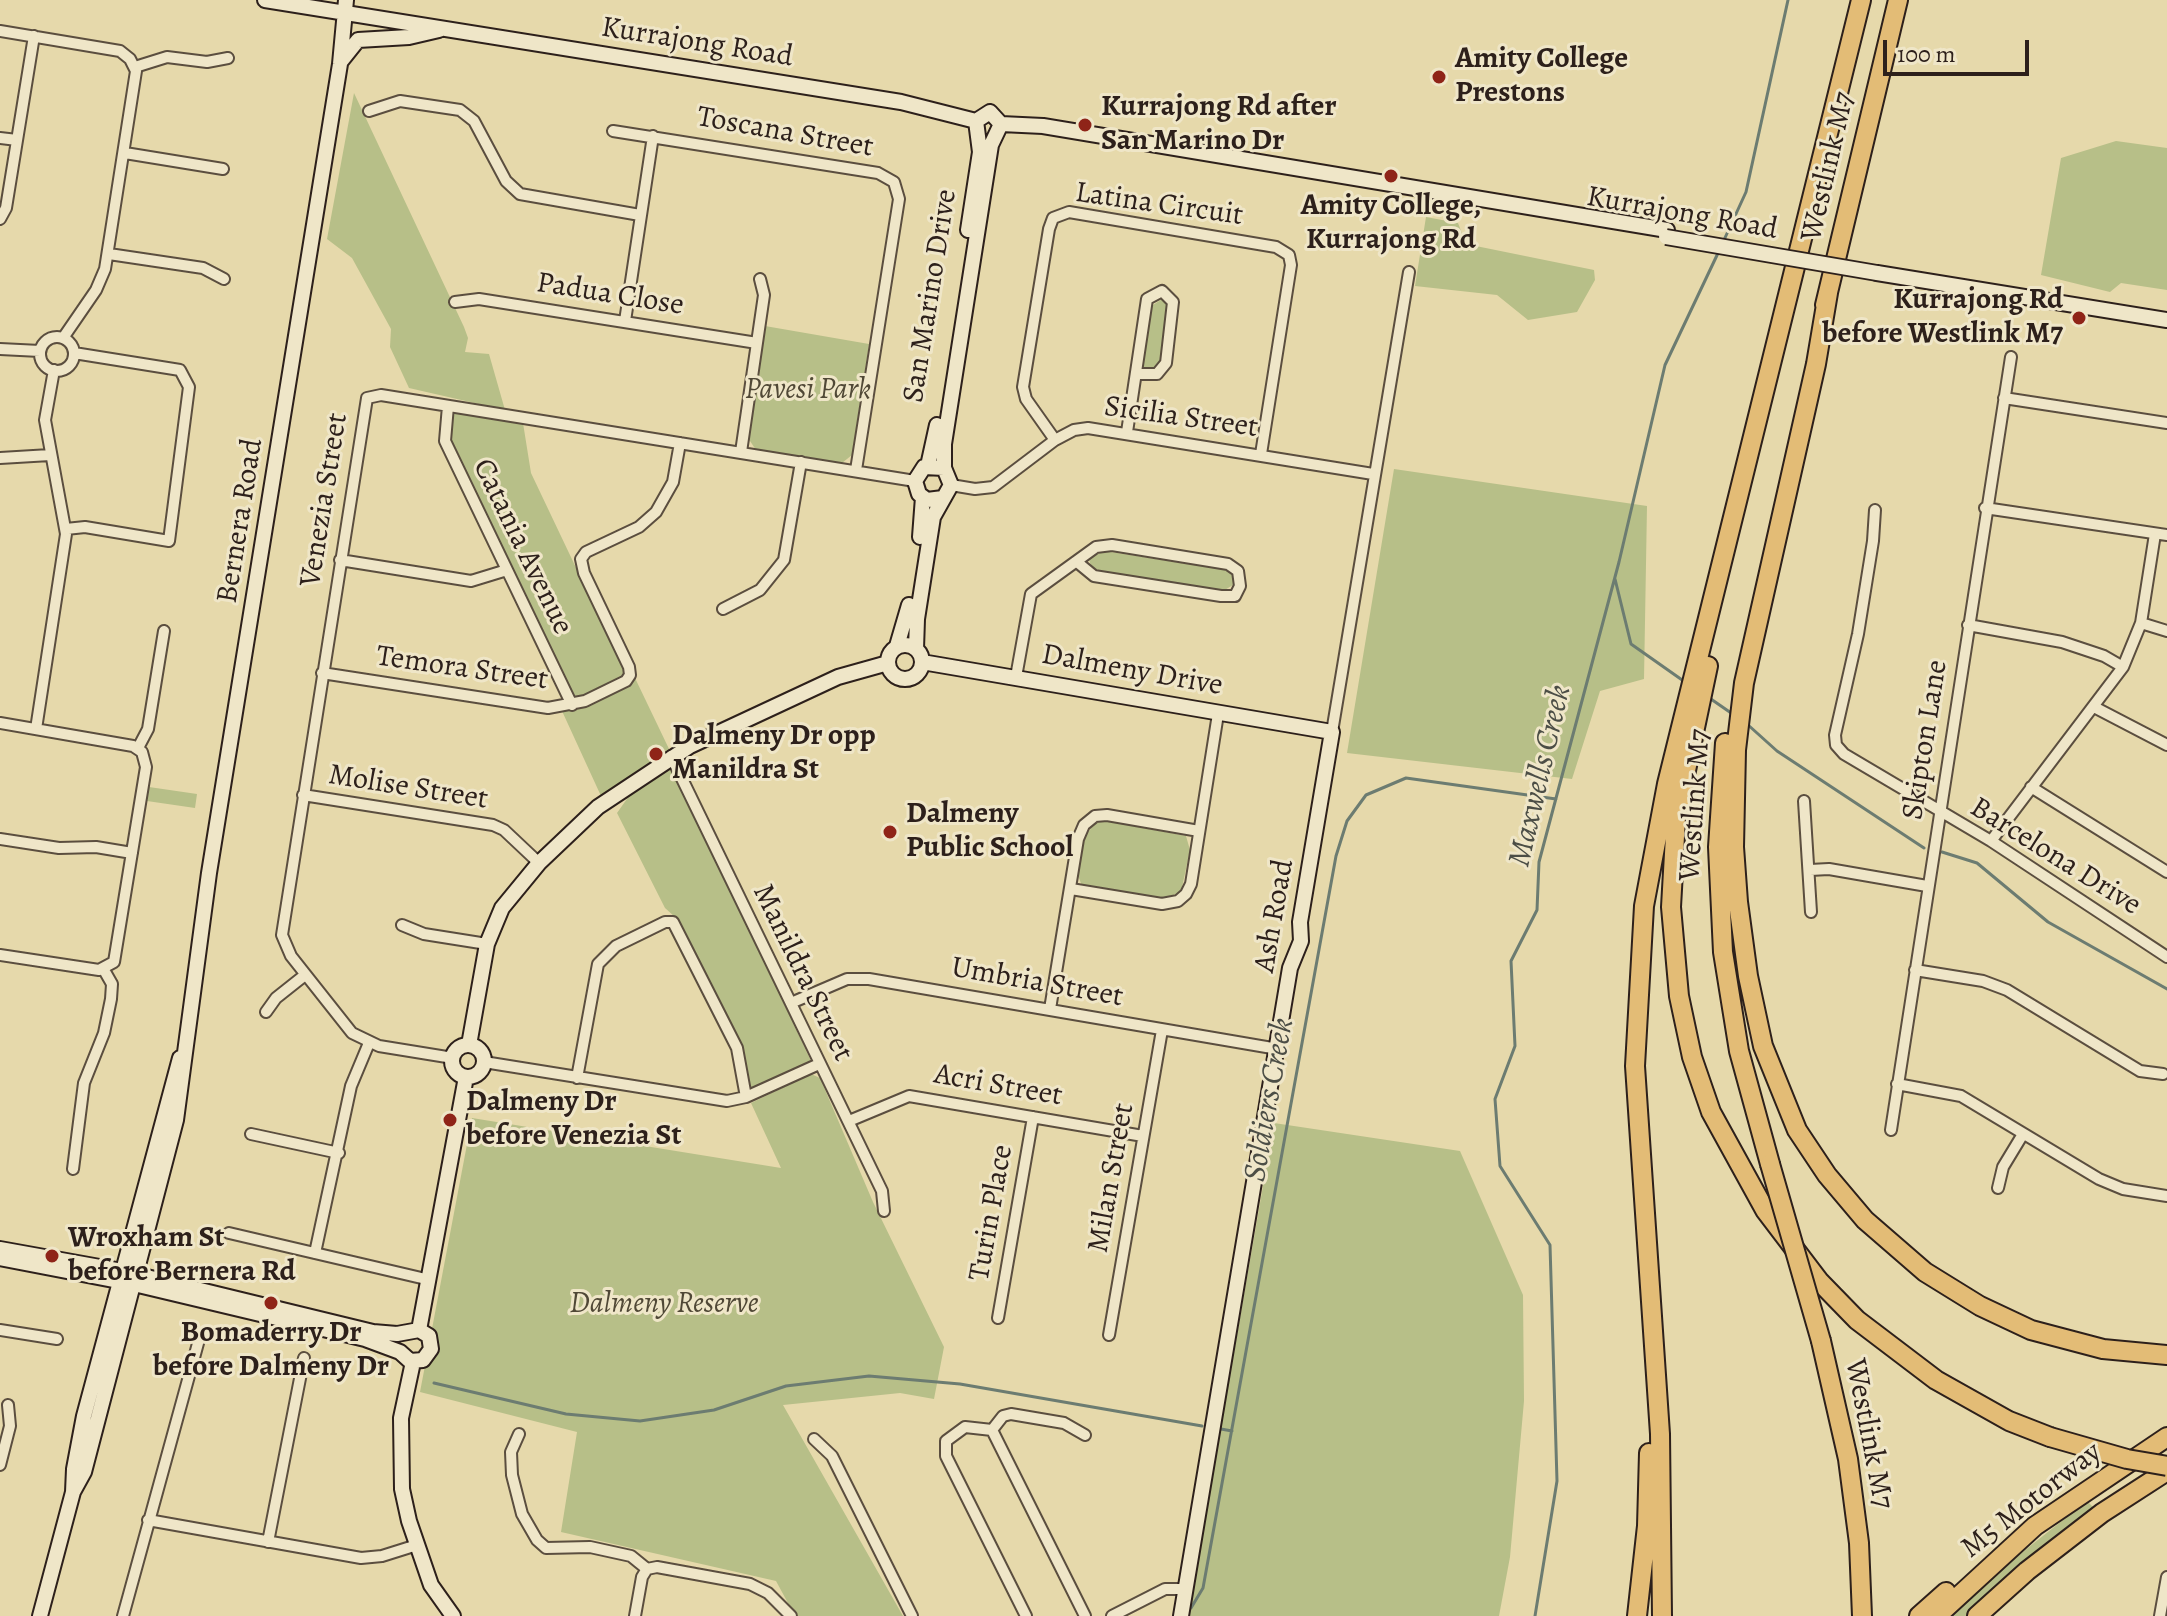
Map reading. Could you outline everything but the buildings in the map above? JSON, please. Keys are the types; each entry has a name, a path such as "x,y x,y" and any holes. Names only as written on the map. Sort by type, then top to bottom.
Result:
{"highway":[{"name":"Westlink M7","path":"1662,1616 1660,1434 1635,1035 1639,949 1658,820 1688,725 1861,0"},
{"name":"Westlink M7","path":"1862,1611 1848,1459 1821,1341 1739,1051 1723,952 1718,847 1740,682 1898,0"},
{"path":"1688,725 1673,848 1673,951 1692,1057 1724,1139 1786,1239 1857,1320 1897,1353 1971,1401 2050,1437 2167,1468"},
{"path":"1730,752 1736,876 1743,948 1753,1005 1777,1085 1797,1130 1827,1175 1892,1245 1936,1280 1980,1306 2031,1330 2077,1344 2167,1355"},
{"path":"1637,1616 1647,1526 1649,1470 1644,1203"},
{"name":"M5 Motorway","path":"1937,1616 2035,1526 2167,1437"},
{"name":"M5 Motorway","path":"1977,1616 2027,1571 2167,1468"},
{"path":"1919,1616 1996,1548 2035,1526"}],"street":[{"name":"Kurrajong Road","path":"265,0 345,6 447,28 916,105 988,129 1043,126 2167,320"},
{"name":"Bernera Road","path":"40,1616 73,1492 84,1472 128,1278 173,1133 183,1081 183,1050 340,64 345,6"},
{"path":"340,64 358,40 409,37 447,28"},
{"path":"0,31 120,51 135,67 137,81 109,254 100,284 63,338"},
{"path":"0,219 6,208 34,36"},
{"path":"135,67 167,57 207,62 228,58"},
{"path":"369,111 400,101 460,110 474,121 506,181 520,194 640,215"},
{"name":"San Marino Drive","path":"928,466 988,129"},
{"name":"San Marino Drive","path":"944,468 944,444 988,129"},
{"name":"Toscana Street","path":"613,131 878,173 890,178 897,187 896,215 856,470"},
{"path":"625,321 653,136"},
{"path":"0,138 17,140"},
{"path":"125,153 223,169"},
{"name":"Latina Circuit","path":"1055,440 1026,399 1023,387 1049,229 1053,218 1069,212 1276,247 1289,255 1291,265 1261,454"},
{"path":"109,254 203,268 224,279"},
{"name":"Kurrajong Road","path":"1878,270 2167,314"},
{"name":"Ash Road","path":"1181,1616 1290,968 1301,941 1300,922 1409,272"},
{"path":"741,452 764,295 760,279"},
{"path":"1127,432 1147,299 1162,291 1173,302 1166,363 1157,374 1137,374"},
{"name":"Padua Close","path":"455,302 479,299 757,343"},
{"path":"51,338 63,338 70,343 74,353 66,368 54,370 44,365 40,351 51,338"},
{"path":"0,349 40,351"},
{"path":"66,529 85,527 169,541 189,387 180,370 74,353"},
{"name":"Skipton Lane","path":"1891,1130 1985,508 2011,357"},
{"path":"36,729 66,529 50,455 45,414 54,370"},
{"name":"Venezia Street","path":"453,1058 369,1043 347,1028 287,951 282,935 367,398 381,395 915,481"},
{"path":"2004,398 2167,423"},
{"name":"Catania Avenue","path":"448,406 445,441 572,705"},
{"name":"Sicilia Street","path":"947,491 993,487 1055,440 1074,430 1088,428 1373,474"},
{"name":"Temora Street","path":"322,673 540,707 572,705 621,684 630,675 581,567 581,556 639,527 659,509 673,482 680,443"},
{"path":"0,458 50,455"},
{"path":"723,609 760,590 784,560 801,462"},
{"path":"928,466 944,468 947,491 931,524 917,619 919,655 915,676 905,679 891,673 888,663 906,623 923,497 915,481 921,470 928,466"},
{"path":"923,497 933,501 947,491"},
{"path":"1985,508 2167,535"},
{"name":"Barcelona Drive","path":"1875,510 1871,556 1835,735 1836,745 1844,754 1991,841 2167,957"},
{"path":"1991,841 2123,667 2141,623 2155,534"},
{"path":"1016,677 1031,594 1096,547 1112,545 1228,564 1238,571 1240,586 1235,596 1221,596 1094,576 1077,562"},
{"path":"340,560 465,581 482,580 507,570"},
{"path":"2141,623 2167,631"},
{"path":"1968,625 2062,642 2104,656 2123,667"},
{"path":"138,748 148,729 164,631"},
{"path":"897,646 919,655"},
{"name":"Dalmeny Drive","path":"919,655 1016,677 1332,732"},
{"path":"469,1045 487,944 508,899 539,863 604,802 622,794 671,756 838,677 888,663"},
{"path":"2094,707 2167,745"},
{"path":"1071,889 1162,904 1178,901 1191,884 1218,714"},
{"path":"0,723 138,748 144,755 146,767 114,962 104,970 0,955"},
{"name":"Manildra Street","path":"671,756 882,1191 884,1211"},
{"path":"2031,787 2167,872"},
{"name":"Molise Street","path":"303,795 493,825 504,830 539,863"},
{"path":"1804,801 1811,912"},
{"path":"1050,1009 1080,832 1089,819 1107,815 1199,831"},
{"path":"0,839 59,848 96,847 132,853"},
{"path":"1810,870 1829,869 1927,886"},
{"path":"577,1078 598,964 616,946 665,922 673,922 737,1048 746,1097"},
{"path":"402,925 424,934 487,944"},
{"path":"73,1169 84,1083 104,1033 111,999 112,984 104,970"},
{"path":"1915,970 1983,981 2007,990 2140,1071 2163,1074"},
{"path":"266,1012 276,998 305,975"},
{"name":"Umbria Street","path":"791,1003 855,978 1278,1049"},
{"name":"Milan Street","path":"1109,1335 1162,1030"},
{"path":"315,1253 351,1086 369,1043"},
{"path":"469,1045 480,1050 484,1062 478,1073 466,1077 456,1070 453,1058 460,1048 469,1045"},
{"path":"484,1062 727,1101 746,1097 819,1064"},
{"path":"400,1352 400,1339 413,1331 430,1280 466,1077"},
{"path":"1897,1084 1961,1096 2111,1185 2167,1196"},
{"name":"Acri Street","path":"849,1121 909,1096 1143,1136"},
{"name":"Turin Place","path":"998,1318 1033,1117"},
{"path":"251,1134 339,1153"},
{"path":"1998,1188 2003,1167 2023,1134"},
{"path":"229,1233 430,1280"},
{"path":"0,1249 373,1332 413,1331 429,1336 431,1349 423,1360 413,1362 400,1352 365,1339 128,1278 0,1258"},
{"path":"0,1330 57,1339"},
{"path":"123,1616 200,1336"},
{"path":"268,1542 304,1358"},
{"path":"413,1362 401,1418 399,1459 405,1503 434,1592 453,1616"},
{"path":"0,1465 10,1426 8,1405"},
{"path":"992,1430 1003,1416 1011,1414 1064,1423 1085,1435"},
{"path":"1026,1616 946,1456 946,1441 960,1429 977,1425 992,1430 1085,1616"},
{"path":"519,1434 511,1452 512,1475 522,1514 537,1540 546,1548 590,1547 622,1553 638,1559 647,1569"},
{"path":"814,1439 832,1456 912,1616"},
{"path":"148,1520 369,1558 417,1545"},
{"path":"635,1616 642,1577 647,1569 657,1567 744,1582 768,1593 791,1616"},
{"path":"2160,1616 2167,1577"},
{"path":"1112,1616 1165,1589 1185,1589"}],"green space":[{"path":"354,93 464,327 468,338 465,352 489,354 505,410 409,388 390,347 391,329 352,258 327,239"},
{"path":"2116,141 2167,148 2167,290 2121,283 2110,292 2041,275 2061,158"},
{"path":"1426,217 1458,223 1466,244 1594,270 1595,280 1577,312 1528,320 1497,295 1415,286"},
{"path":"1162,299 1168,303 1169,310 1161,363 1157,370 1150,371 1143,367 1142,359 1150,307"},
{"name":"Pavesi Park","path":"765,326 869,344 852,455 842,463 756,450 748,438"},
{"path":"454,412 523,423 531,473 626,673 620,680 574,701 450,439"},
{"path":"1394,469 1647,506 1644,679 1600,691 1572,779 1347,753"},
{"path":"1104,551 1227,570 1234,577 1233,585 1223,591 1092,570 1089,559"},
{"path":"635,678 670,751 622,787 601,796 562,711 575,710"},
{"path":"671,764 812,1063 750,1089 742,1050 675,917 665,908 617,813 629,796"},
{"path":"149,787 197,794 195,808 147,801"},
{"path":"1107,821 1186,836 1190,850 1181,892 1159,900 1082,886 1077,873 1083,839 1095,823"},
{"name":"Dalmeny Reserve","path":"811,1074 820,1078 873,1202 944,1347 934,1399 900,1393 783,1405 903,1616 795,1616 776,1581 561,1532 577,1432 420,1392 472,1118 781,1168 751,1103"},
{"path":"1274,1123 1460,1151 1523,1295 1524,1401 1510,1557 1499,1616 1188,1616"},
{"path":"2087,1501 2095,1509 1966,1616 1950,1616 2005,1566"}],"waterway":[{"name":"Maxwells Creek","path":"1724,240 1746,192 1788,0"},
{"name":"Maxwells Creek","path":"1535,1616 1557,1481 1550,1245 1500,1166 1495,1099 1515,1046 1511,961 1537,910 1539,862 1619,562 1665,365 1719,251"},
{"path":"1615,579 1631,644 1685,682"},
{"path":"1708,697 1734,715"},
{"path":"1747,724 1777,751 1924,848"},
{"name":"Soldiers Creek","path":"1191,1608 1203,1588 1336,856 1347,821 1366,795 1406,778 1556,799"},
{"path":"1942,852 1977,863 2048,922 2167,989"},
{"path":"434,1383 566,1414 640,1421 714,1410 786,1386 869,1376 960,1384 1202,1426"},
{"path":"1221,1429 1232,1431"}],"place":[{"name":"Amity College Prestons","path":"1439,77"},
{"name":"Kurrajong Rd after San Marino Dr","path":"1085,125"},
{"name":"Amity College, Kurrajong Rd","path":"1391,176"},
{"name":"Kurrajong Rd before Westlink M7","path":"2079,318"},
{"name":"Dalmeny Dr opp Manildra St","path":"656,754"},
{"name":"Dalmeny Public School","path":"890,832"},
{"name":"Dalmeny Dr before Venezia St","path":"450,1120"},
{"name":"Wroxham St before Bernera Rd","path":"52,1256"},
{"name":"Bomaderry Dr before Dalmeny Dr","path":"271,1303"}]}
